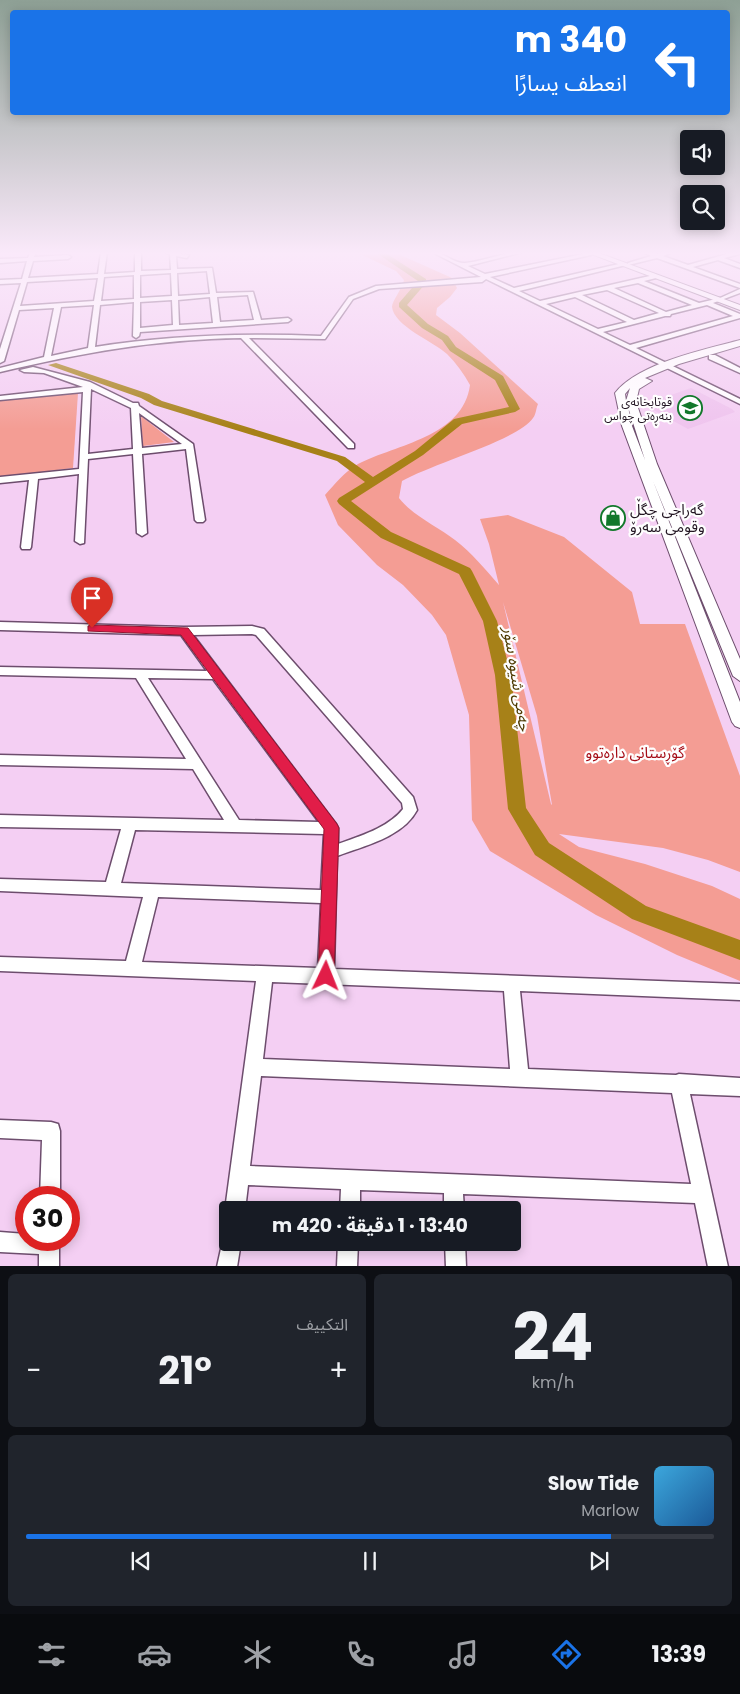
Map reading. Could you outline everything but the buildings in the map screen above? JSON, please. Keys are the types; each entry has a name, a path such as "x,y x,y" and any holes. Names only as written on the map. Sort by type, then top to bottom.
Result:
{"main road":[{"path":"671,368 740,343"},
{"path":"740,348 632,380 620,393 627,426 684,556 737,661 740,676"},
{"path":"684,556 740,722"}],"street":[{"path":"0,361 15,311"},
{"path":"47,359 57,311"},
{"path":"92,350 96,311"},
{"path":"136,311 136,343"},
{"path":"175,311 176,327"},
{"path":"215,311 217,324"},
{"path":"255,311 258,322"},
{"path":"0,376 47,359 136,343 242,336 323,338 342,311"},
{"path":"557,311 740,402"},
{"path":"609,311 634,323"},
{"path":"661,311 668,314"},
{"path":"599,331 680,311"},
{"path":"727,311 740,316"},
{"path":"631,347 740,316"},
{"path":"135,330 288,320"},
{"path":"0,324 12,323"},
{"path":"242,336 351,446"},
{"path":"712,357 740,370"},
{"path":"0,370 32,365 135,405 156,419 190,446 200,520"},
{"path":"0,398 87,386"},
{"path":"80,542 87,386"},
{"path":"135,405 142,533"},
{"path":"84,457 190,446"},
{"path":"0,480 83,471"},
{"path":"26,547 34,477"},
{"path":"0,626 184,631 252,630 260,632 408,801 410,810 406,818 387,829 332,852"},
{"path":"184,631 332,828 326,976"},
{"path":"0,671 217,675"},
{"path":"140,674 236,827"},
{"path":"0,760 197,764"},
{"path":"0,821 332,828"},
{"path":"112,889 130,824"},
{"path":"0,885 329,897"},
{"path":"132,968 152,890"},
{"path":"0,964 740,992"},
{"path":"236,1201 264,973"},
{"path":"512,983 520,1078"},
{"path":"254,1067 740,1087"},
{"path":"678,1084 718,1266"},
{"path":"0,1129 51,1131 50,1186"},
{"path":"240,1175 703,1194"},
{"path":"350,1201 351,1180"},
{"path":"453,1185 454,1201"},
{"path":"0,1242 15,1242"},
{"path":"49,1251 49,1266"},
{"path":"227,1266 229,1251"},
{"path":"347,1266 348,1251"},
{"path":"455,1251 456,1266"}],"shaded area":[{"name":"قوتابخانەی بنەڕەتی چواس","path":"691,388 735,412 688,429 648,407 656,405 651,402"}],"green space":[{"name":"گۆڕستانی دارەتوو","path":"393,311 437,311 436,315 460,333 538,404 533,418 510,435 402,481 399,498 418,516 461,545 499,585 489,544 480,519 508,515 564,537 632,592 640,624 685,624 740,776 740,872 708,860 663,848 559,834 579,847 645,864 712,886 740,899 740,981 677,955 596,915 490,851 472,820 469,715 446,635 432,615 403,585 377,565 338,525 325,495 344,474 358,464 426,437 442,428 465,403 470,385 457,365 441,349 415,333","holes":["503,602 537,716 551,804"]},
{"path":"78,393 73,468 0,477 0,400"},
{"path":"141,416 174,442 143,446"}],"waterway":[{"name":"چەمی شیوە سۆر","path":"409,311 425,326 445,338 453,349 499,378 515,409 458,421 419,453 343,501 386,535 465,571 490,621 503,675 517,809 542,849 639,913 740,950"},
{"path":"53,365 145,396 158,403 341,459 373,482"}],"place":[{"name":"قوتابخانەی بنەڕەتی چواس","path":"690,408"},
{"name":"گەراجی چگڵ وقومی سەرۆ","path":"613,518"}],"route":[{"path":"92,628 184,631 332,828 326,976"}]}
